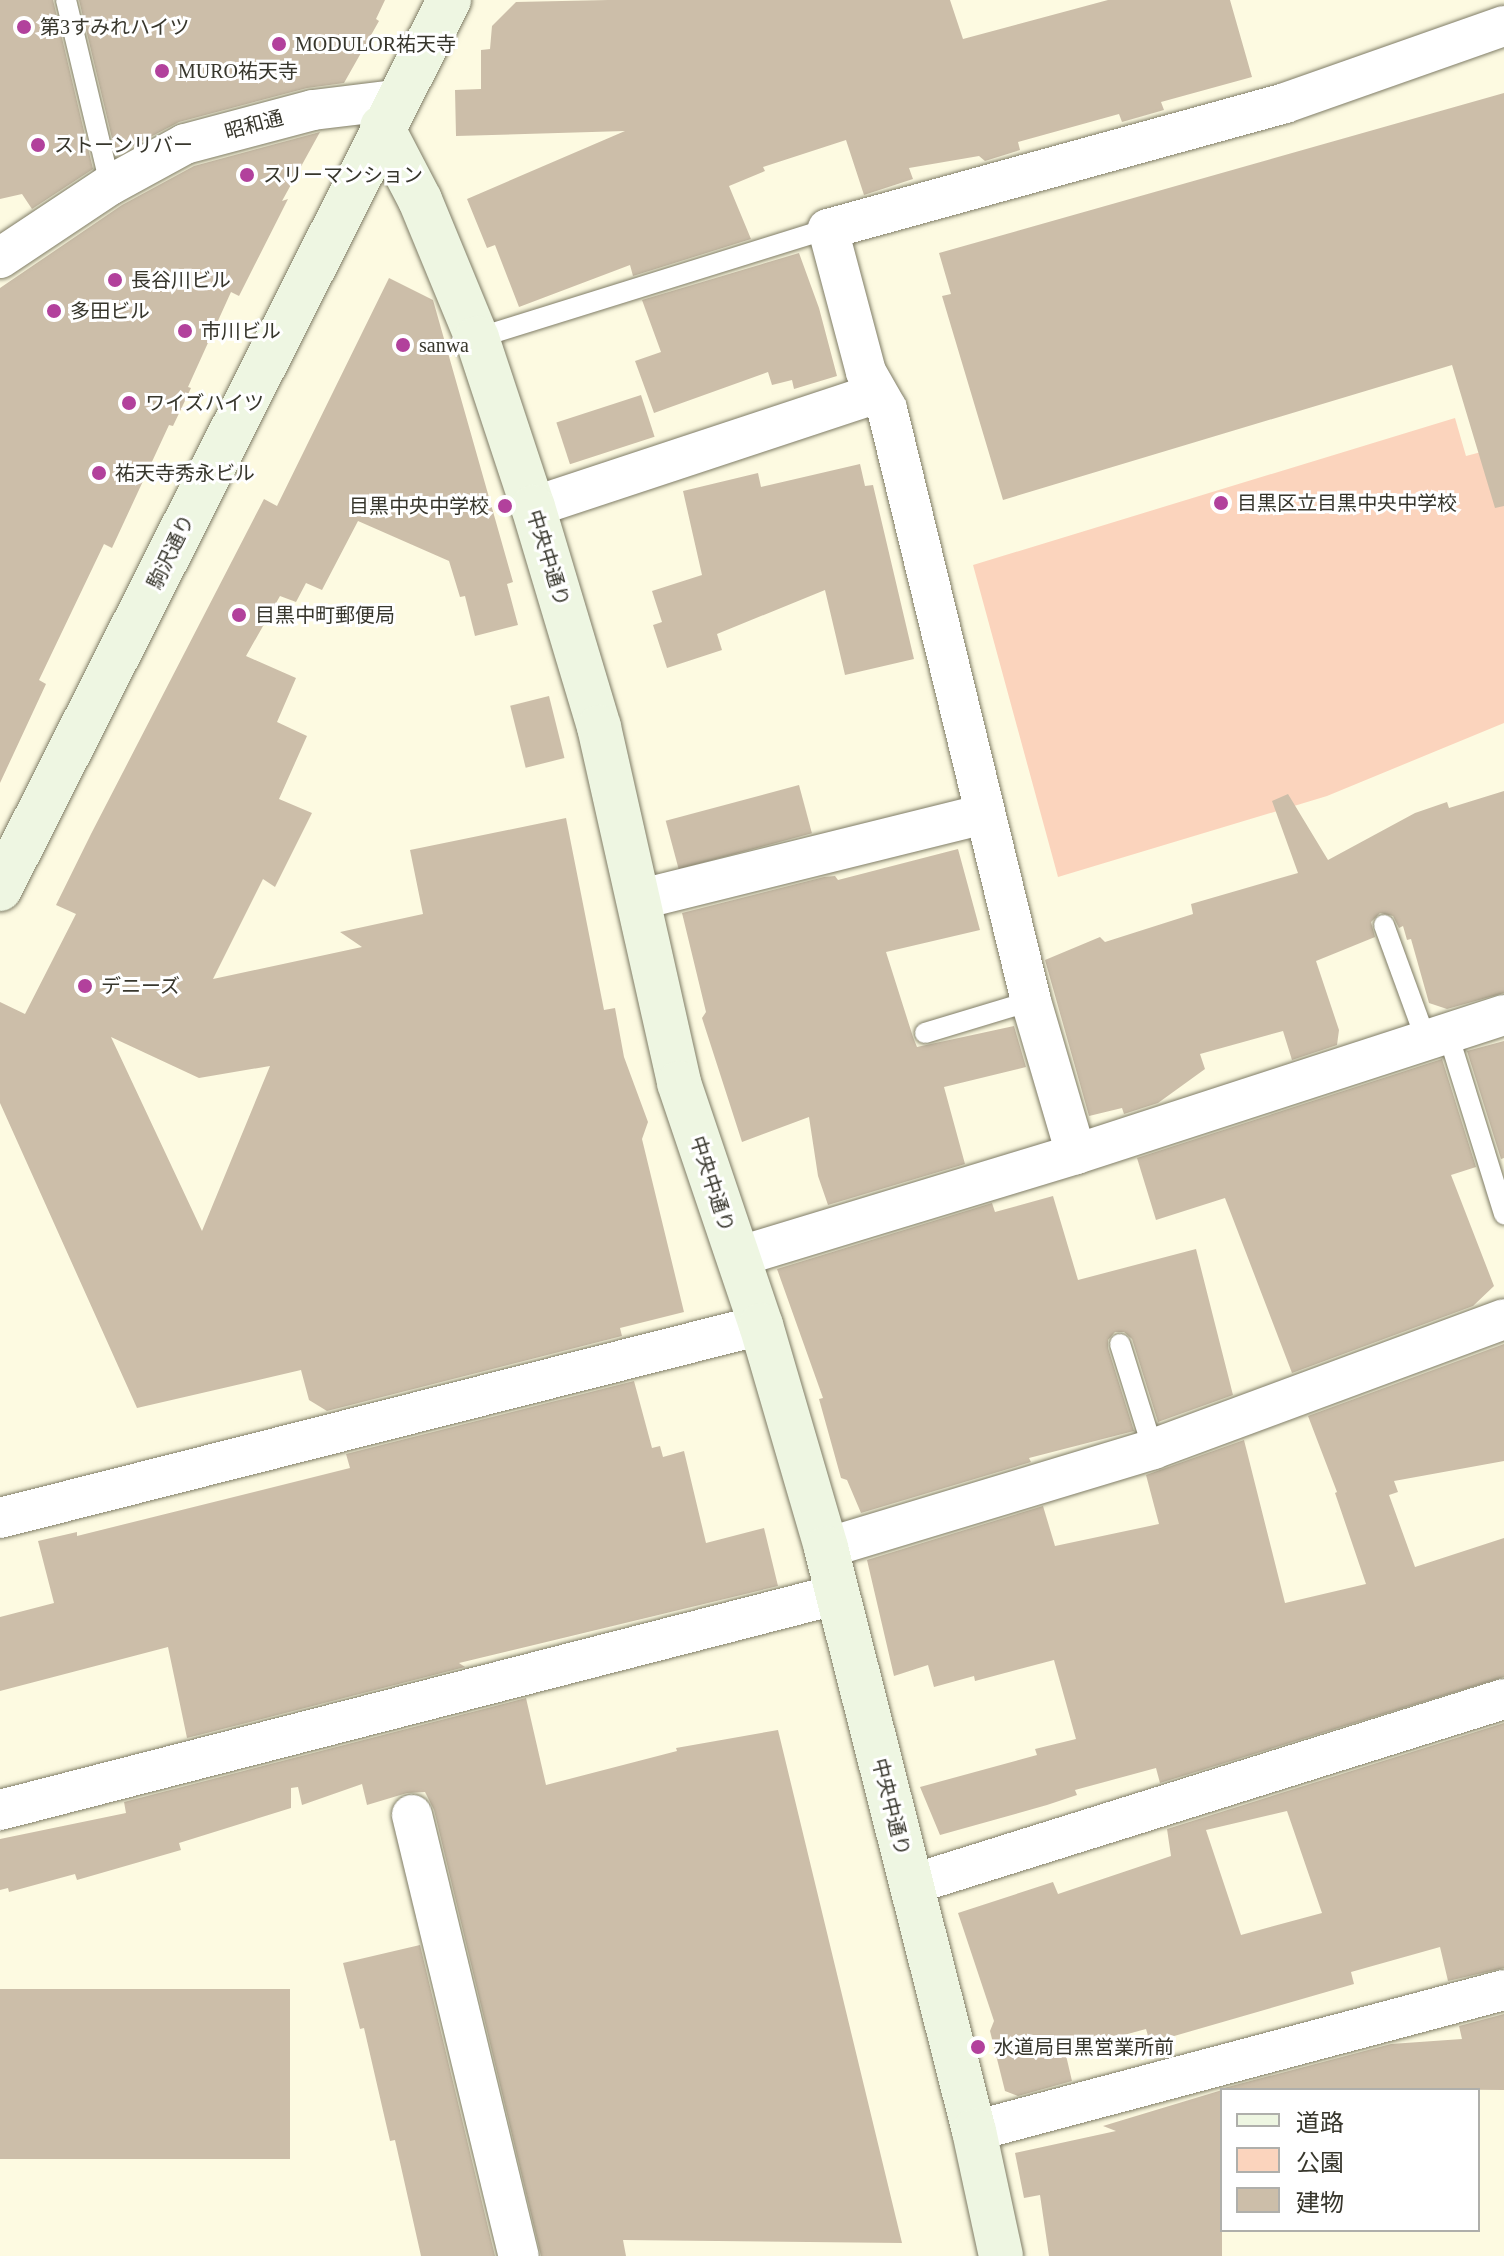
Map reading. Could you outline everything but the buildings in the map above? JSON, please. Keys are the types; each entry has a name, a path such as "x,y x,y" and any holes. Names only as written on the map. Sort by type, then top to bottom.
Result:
{"street":[{"name":"駒沢通り","path":"0,889 389,113 449,0"},
{"path":"1076,1154 1031,1001 887,409 866,372 828,229 1285,103 1504,26"},
{"name":"昭和通","path":"0,258 110,185 185,144 313,110 389,113"},
{"name":"中央中通り","path":"389,113 420,200 477,338 533,507 599,727 679,1083 761,1325 839,1594 974,2131 1001,2256"},
{"path":"533,507 877,393"},
{"path":"637,900 985,814"},
{"path":"737,1257 1076,1154 1504,1015"},
{"path":"826,1548 1153,1449 1504,1319"},
{"path":"0,1518 761,1325"},
{"path":"0,1810 839,1594"},
{"path":"910,1885 1504,1699"},
{"path":"412,1815 519,2256"},
{"path":"974,2131 1504,1990"}],"lane":[{"path":"66,0 110,185"},
{"path":"477,338 828,229"},
{"path":"1384,925 1437,1037 1504,1214"},
{"path":"925,1033 1031,1001"},
{"path":"1120,1344 1153,1449"}],"green space":[{"path":"1455,418 1466,456 1504,446 1504,723 1327,796 1058,877 973,565"}],"place":[{"name":"第3すみれハイツ","path":"24,27"},
{"name":"MODULOR祐天寺","path":"279,44"},
{"name":"MURO祐天寺","path":"162,71"},
{"name":"ストーンリバー","path":"38,145"},
{"name":"スリーマンション","path":"247,175"},
{"name":"長谷川ビル","path":"115,280"},
{"name":"多田ビル","path":"54,311"},
{"name":"市川ビル","path":"185,331"},
{"name":"sanwa","path":"403,345"},
{"name":"ワイズハイツ","path":"129,403"},
{"name":"祐天寺秀永ビル","path":"99,473"},
{"name":"目黒区立目黒中央中学校","path":"1221,503"},
{"name":"目黒中央中学校","path":"505,506"},
{"name":"目黒中町郵便局","path":"239,615"},
{"name":"デニーズ","path":"85,986"},
{"name":"水道局目黒営業所前","path":"978,2047"}]}
